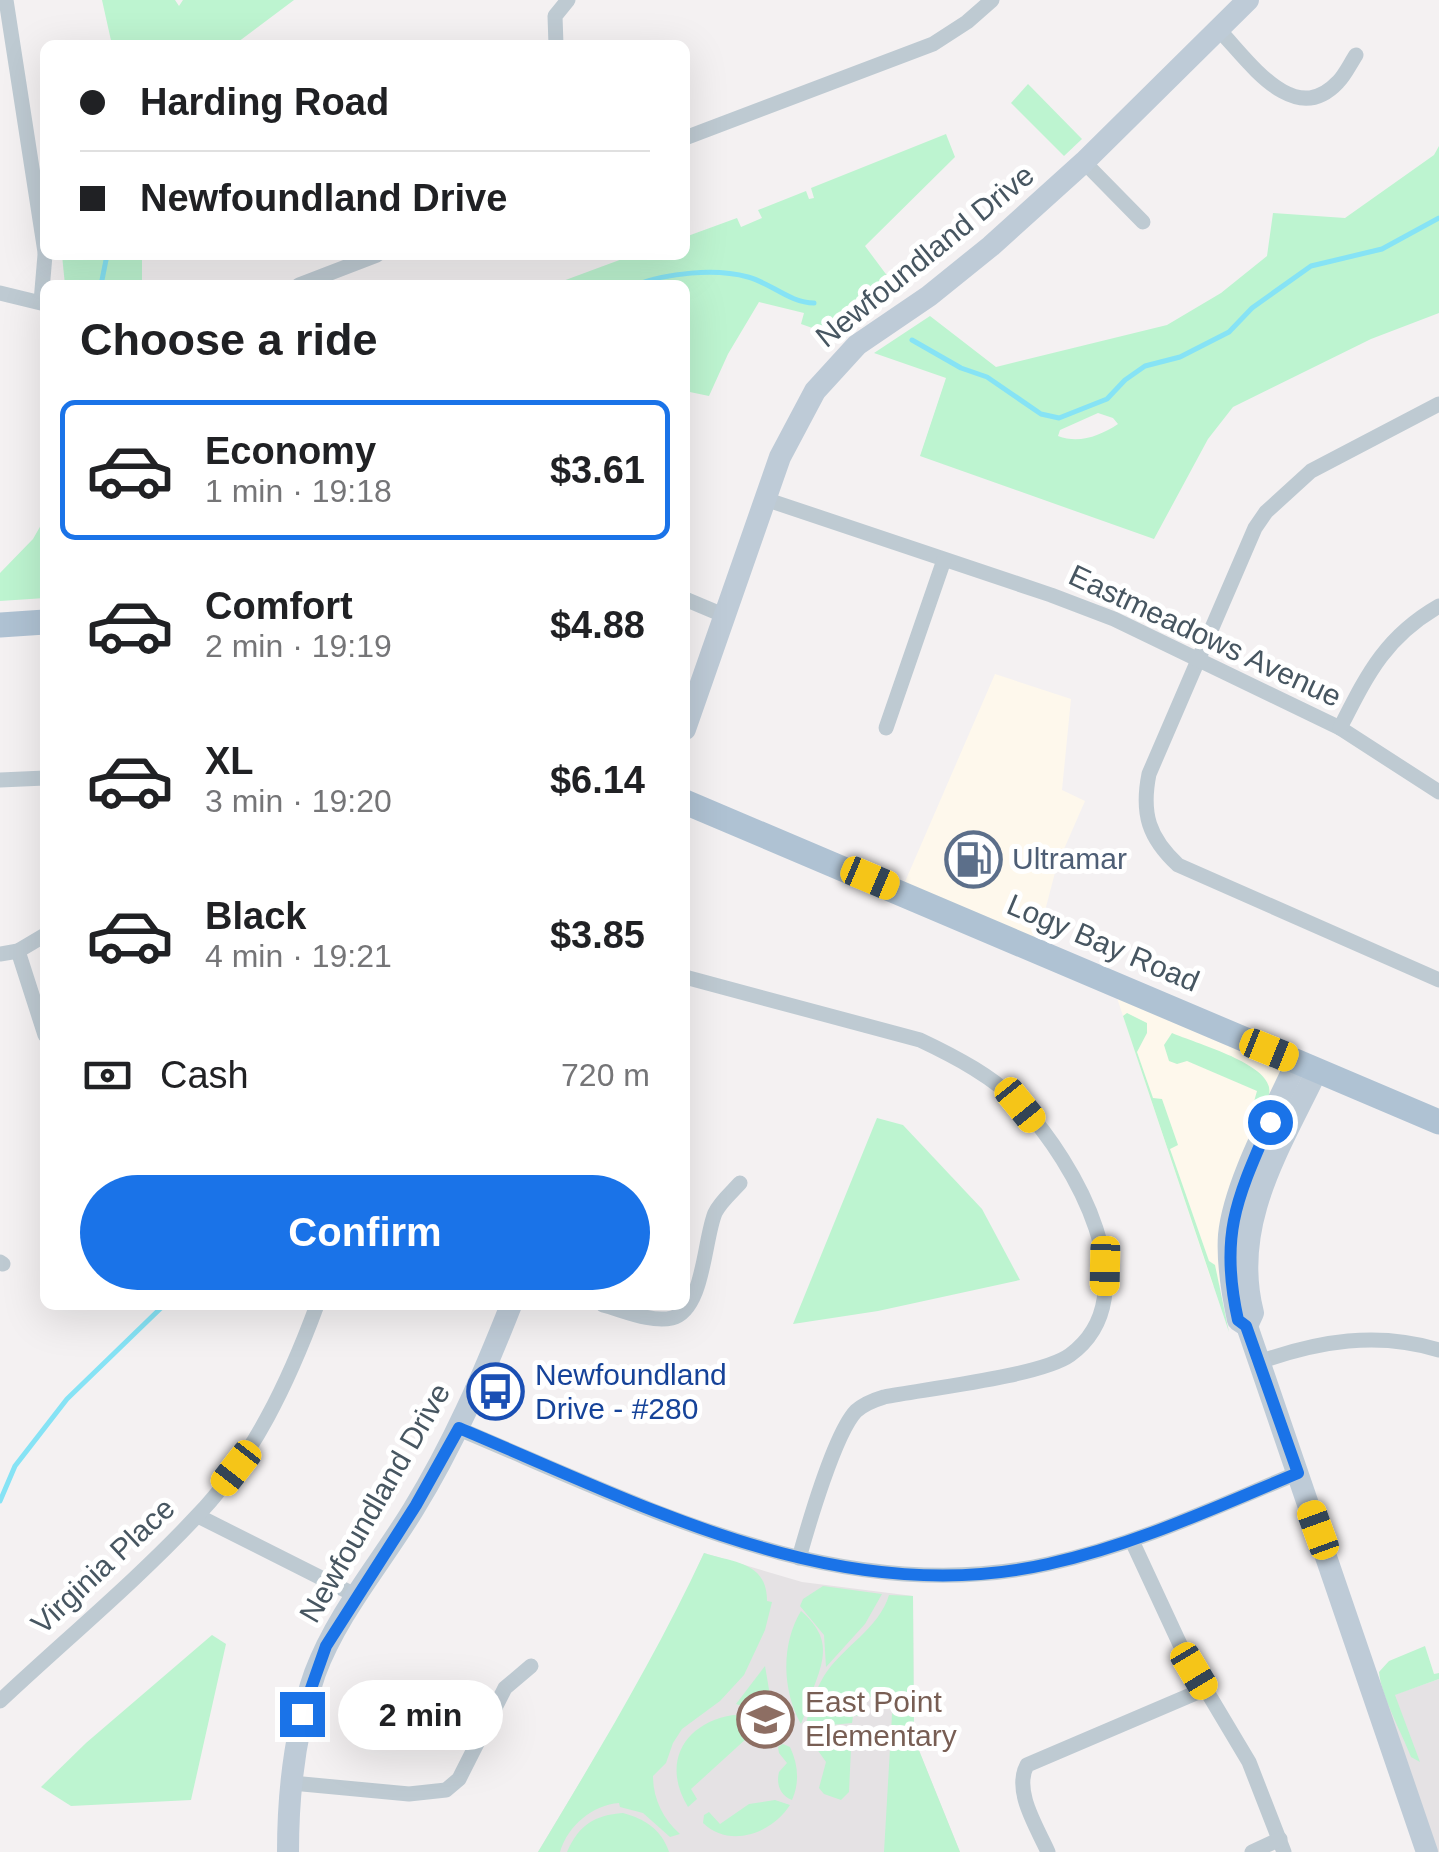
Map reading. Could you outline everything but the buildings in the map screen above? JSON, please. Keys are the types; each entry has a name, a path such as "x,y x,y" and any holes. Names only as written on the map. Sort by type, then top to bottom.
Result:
{"main road":[{"path":"0,625 40,622"},
{"name":"Logy Bay Road","path":"690,804 1439,1122"}],"street":[{"path":"6,0 8,72 40,204"},
{"path":"556,40 555,16 568,0"},
{"path":"690,136 923,48 952,33 992,0"},
{"name":"Newfoundland Drive","path":"690,714 723,614 796,422 834,368 857,345 930,296 991,246 1084,162 1248,0"},
{"path":"1220,30 1269,82 1290,97 1311,100 1324,92 1338,83 1356,56"},
{"path":"1084,162 1143,222"},
{"path":"312,280 363,260"},
{"path":"0,293 40,302"},
{"path":"1439,404 1311,471 1278,498 1255,528 1146,785 1148,822 1160,848 1178,866 1439,980"},
{"name":"Eastmeadows Avenue","path":"765,499 1069,602 1340,728 1439,792"},
{"path":"886,728 944,560"},
{"path":"690,601 723,614"},
{"path":"1340,728 1388,644 1439,606"},
{"path":"0,780 40,778"},
{"path":"0,954 18,952 40,937"},
{"path":"18,952 40,1020"},
{"path":"690,979 920,1040 988,1078 1020,1105 1067,1165 1091,1216 1105,1266 1105,1292 1098,1317 1083,1342 1068,1356 1019,1372 884,1397 867,1403 854,1414 839,1442 799,1558"},
{"path":"1307,1065 1245,1180 1232,1221 1229,1262 1234,1302 1298,1473 1427,1852"},
{"path":"690,1301 716,1210 740,1183"},
{"name":"Virginia Place","path":"0,1700 198,1516 236,1468 269,1414 315,1310"},
{"name":"Newfoundland Drive","path":"288,1852 302,1714 326,1646 416,1505 459,1428 509,1310"},
{"path":"622,1310 655,1319 676,1317 685,1310"},
{"path":"1259,1362 1318,1344 1360,1338 1389,1339 1439,1350"},
{"path":"459,1428 715,1533 799,1558 889,1575 986,1574 1046,1565 1132,1541 1298,1473"},
{"path":"198,1516 357,1596"},
{"path":"1132,1541 1164,1615 1238,1739 1282,1846 1252,1852"},
{"path":"292,1783 409,1794 446,1790 459,1779 505,1688 531,1666"},
{"path":"1048,1852 1022,1789 1021,1776 1027,1765 1205,1688"}],"shaded area":[{"path":"995,674 1071,699 1062,790 1085,801 1057,865 1035,949 901,891"},
{"path":"1112,983 1306,1065 1239,1283 1213,1286"},
{"name":"East Point Elementary","path":"704,1553 802,1582 913,1596 914,1738 960,1852 538,1852 630,1699"},
{"path":"1439,1679 1439,1852 1435,1852 1385,1698"}],"green space":[{"path":"102,0 175,0 179,6 183,0 294,0 241,40 111,40"},
{"path":"1028,84 1082,139 1064,156 1011,103"},
{"path":"946,134 955,157 865,246 900,293 841,338 801,324 804,313 759,302 709,396 690,392 690,280 566,280 620,260 690,260 690,235 737,218 741,227 762,218 758,210 806,191 809,199 814,198 811,188"},
{"path":"1439,146 1439,313 1371,339 1233,407 1208,439 1154,539 920,456 946,378 874,353 930,316 996,367 1167,325 1221,293 1267,256 1273,213 1345,218 1434,155","holes":["1098,413 1118,424 1097,435 1081,439 1058,436 1060,430"]},
{"path":"62,260 142,260 142,280 64,280"},
{"path":"40,527 40,598 0,601 0,573"},
{"path":"1127,1013 1147,1023 1147,1033 1137,1052 1153,1098 1162,1099 1178,1145 1170,1149 1209,1261 1215,1265 1229,1332 1123,1016"},
{"path":"1172,1033 1255,1069 1269,1087 1261,1118 1251,1112 1257,1091 1187,1061 1169,1061 1164,1045"},
{"path":"877,1118 903,1125 982,1209 1020,1280 878,1311 793,1324"},
{"path":"704,1553 755,1571 766,1588 767,1601 772,1602 765,1630 744,1675 720,1701 682,1729 666,1763 653,1776 660,1808 680,1834 670,1837 643,1813 620,1807 619,1803 583,1818 569,1833 560,1852 538,1852 646,1667"},
{"path":"823,1586 882,1594 865,1624 826,1667 824,1635 800,1606 803,1599"},
{"path":"889,1595 913,1596 914,1738 960,1852 884,1852 893,1697 866,1697 865,1716 853,1716 852,1723 831,1725 810,1739 805,1730 824,1676 869,1628"},
{"path":"801,1611 819,1633 823,1653 801,1724 790,1697 786,1667 790,1638"},
{"path":"212,1635 226,1644 191,1800 71,1806 41,1787 86,1743"},
{"path":"1425,1646 1439,1679 1395,1695 1420,1762 1411,1757 1379,1672 1389,1661"},
{"path":"765,1666 773,1713 770,1715 736,1704"},
{"path":"733,1715 766,1722 771,1725 771,1735 766,1737 758,1728 691,1789 697,1799 688,1807 677,1775 682,1748 702,1727"},
{"path":"852,1727 849,1792 841,1800 819,1788 826,1762 812,1742 832,1728"},
{"path":"778,1747 790,1747 796,1766 792,1800 779,1785 779,1772 787,1763 779,1753"},
{"path":"775,1800 790,1805 773,1823 750,1834 725,1835 703,1823 709,1812 720,1824 749,1804"},
{"path":"623,1813 651,1826 669,1852 567,1852 588,1824"}],"waterway":[{"path":"912,340 961,368 987,377 1041,414 1059,418 1107,399 1145,366 1180,357 1229,332 1252,308 1311,266 1382,249 1439,218"},
{"path":"102,280 106,260"},
{"path":"653,280 721,273 748,277 797,300 814,303"},
{"path":"0,1501 15,1466 67,1399 159,1310"}],"place":[{"name":"Ultramar","path":"973,859"},
{"name":"Newfoundland Drive - #280","path":"496,1392"},
{"name":"East Point Elementary","path":"766,1719"}],"route":[{"path":"302,1714 326,1646 416,1505 459,1428 560,1472 753,1546 828,1566 889,1575 986,1574 1046,1565 1132,1541 1298,1473 1246,1326 1238,1320 1229,1262 1234,1208 1270,1122"}]}
